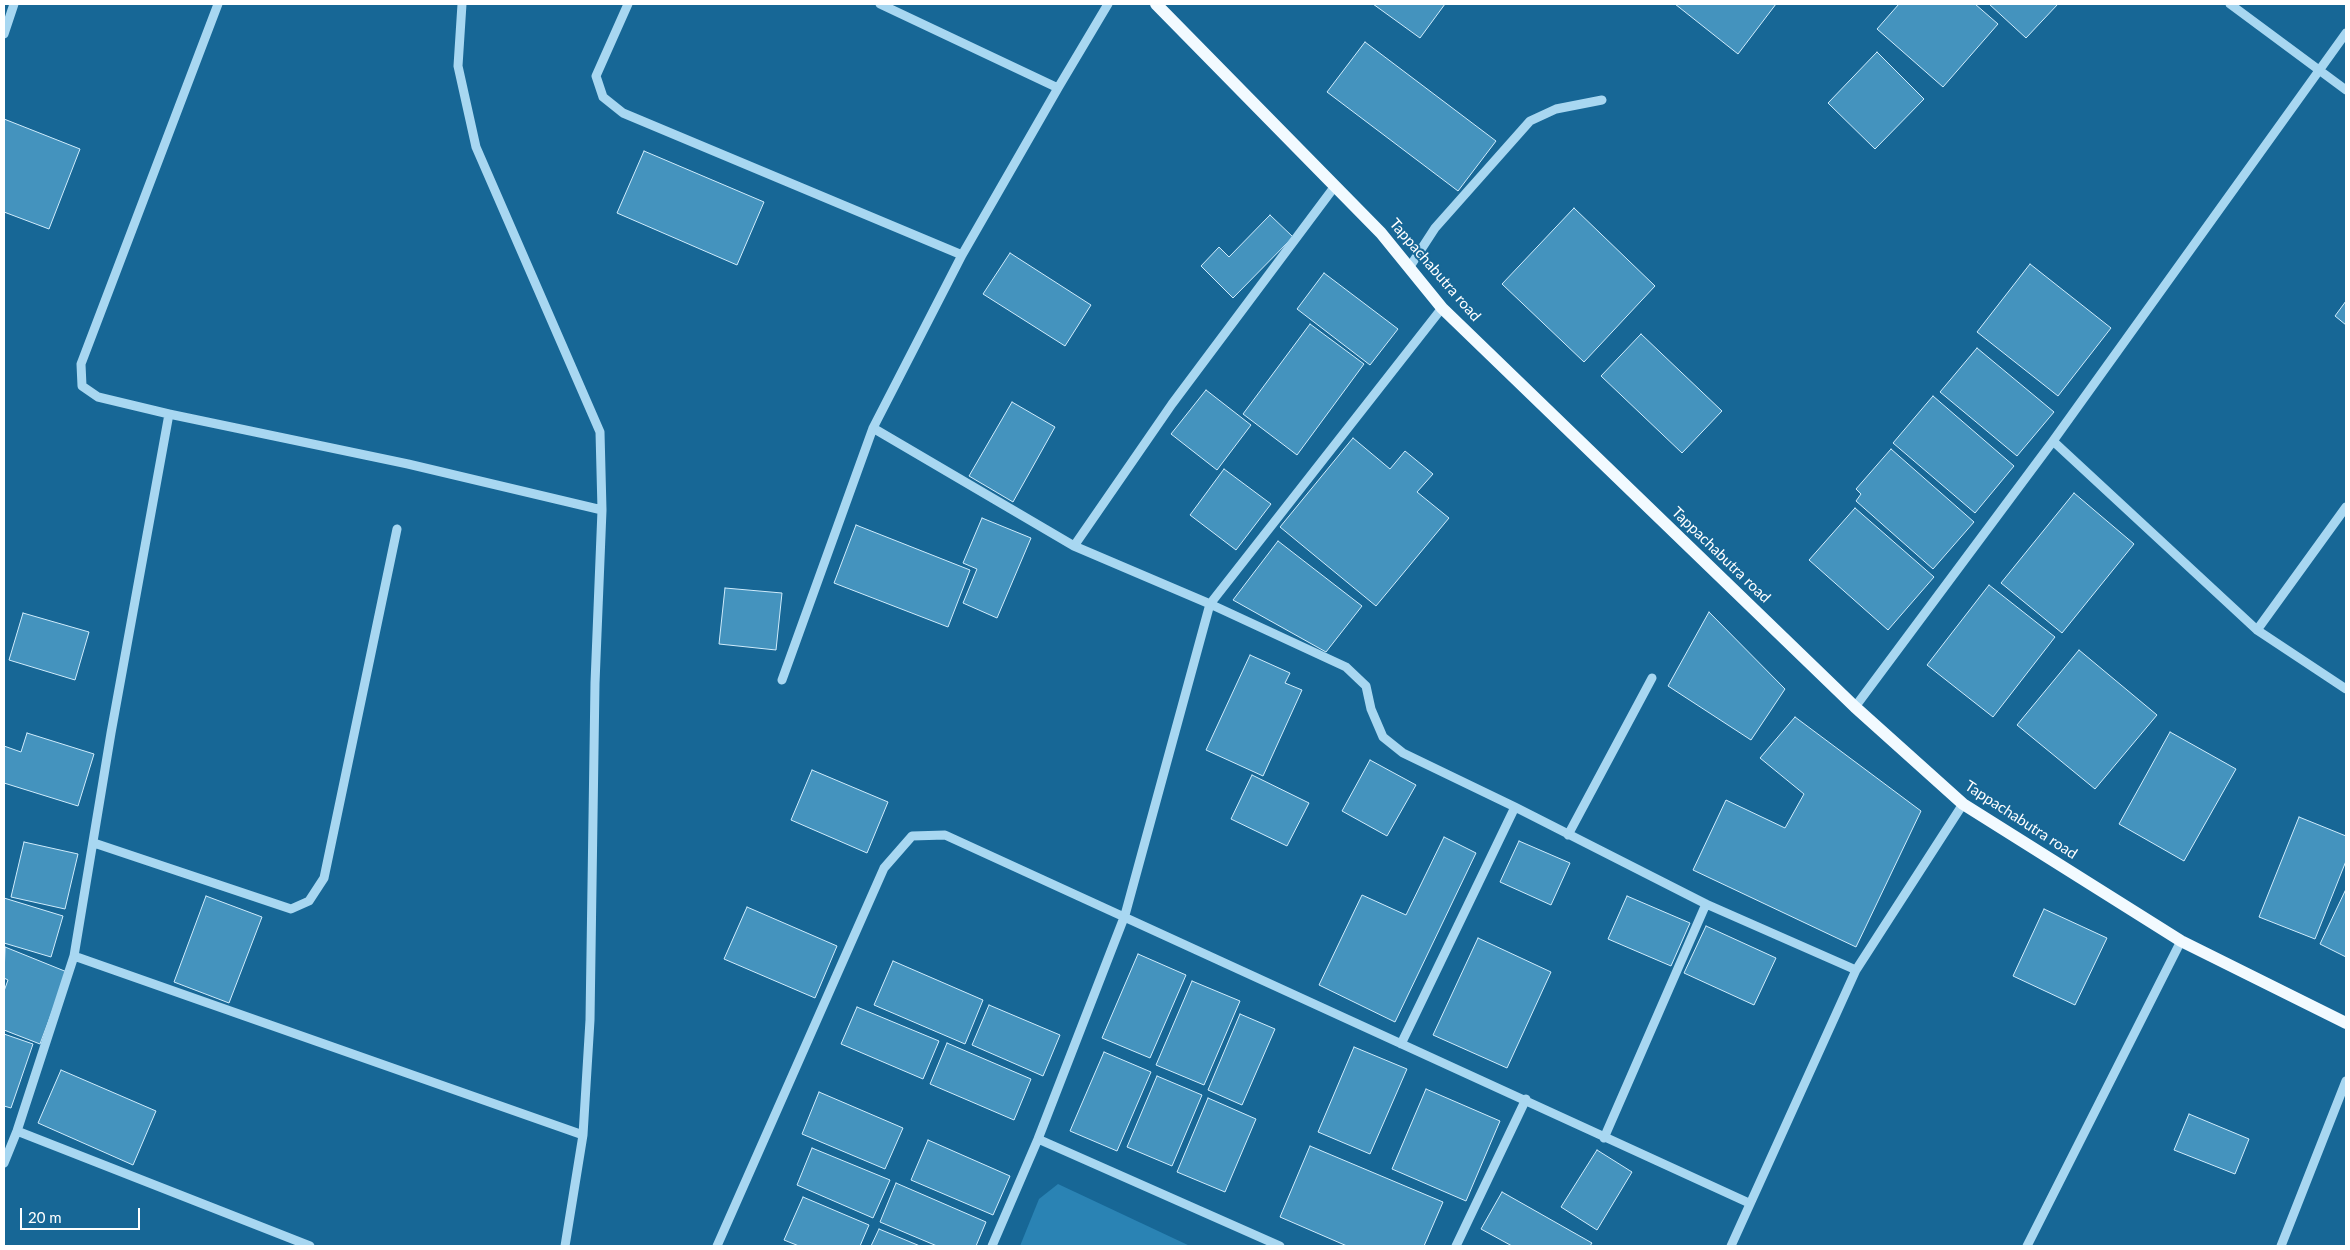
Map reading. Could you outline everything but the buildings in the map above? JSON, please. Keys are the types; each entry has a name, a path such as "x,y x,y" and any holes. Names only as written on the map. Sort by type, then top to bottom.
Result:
{"main road":[{"name":"Tappachabutra road","path":"1156,4 1381,233 1442,308 1855,707 1963,804 2181,941 2346,1024"}],"street":[{"path":"4,34 14,4"},
{"path":"218,4 80,364 82,386 98,398 408,464 602,510"},
{"path":"462,4 458,66 476,146 600,432 602,510 595,683 590,1020 583,1135 565,1246"},
{"path":"628,4 596,76 603,97 623,113 962,255"},
{"path":"880,4 1058,88"},
{"path":"782,680 873,428 962,255 1108,4"},
{"path":"2230,4 2346,90"},
{"path":"1855,707 2053,441 2346,34"},
{"path":"1409,268 1435,228 1530,120 1556,108 1602,100"},
{"path":"1074,546 1172,404 1335,186"},
{"path":"992,1246 1038,1139 1125,915 1210,604 1442,308"},
{"path":"4,1163 17,1131 74,956 111,733 169,414"},
{"path":"873,428 1074,546 1210,604 1346,667 1366,686 1383,737 1403,754 1515,807 1706,904 1856,970"},
{"path":"2053,441 2257,630 2346,689"},
{"path":"2257,630 2346,507"},
{"path":"94,844 291,910 309,901 324,878 397,529"},
{"path":"1568,835 1652,678"},
{"path":"1731,1246 1856,970 1963,804"},
{"path":"1401,1044 1515,807"},
{"path":"717,1246 884,868 912,836 945,835 1125,915 1401,1044 1526,1100 1604,1138 1749,1203"},
{"path":"1604,1138 1706,904"},
{"path":"2027,1246 2181,941"},
{"path":"74,956 583,1135"},
{"path":"2281,1246 2346,1081"},
{"path":"1456,1246 1526,1100"},
{"path":"17,1131 310,1246"},
{"path":"1038,1139 1280,1246"}],"shaded area":[{"path":"1058,1184 1190,1246 1020,1246 1039,1199"}]}
